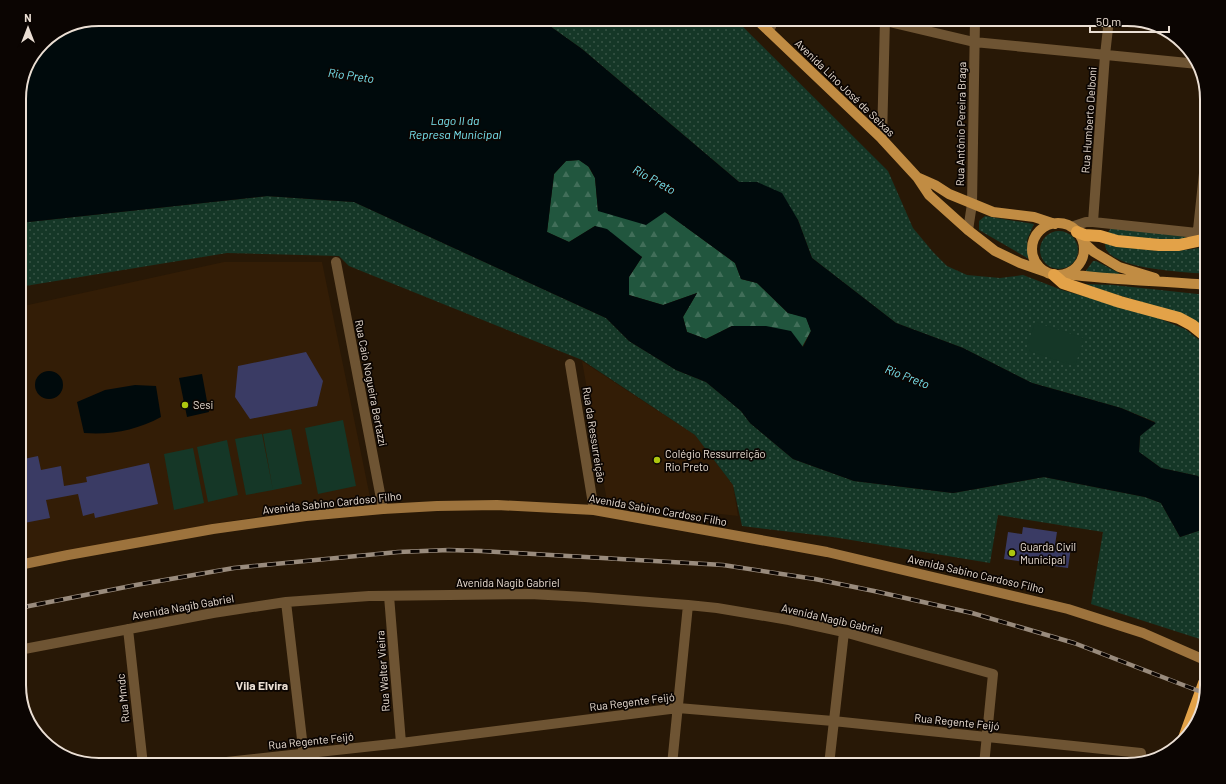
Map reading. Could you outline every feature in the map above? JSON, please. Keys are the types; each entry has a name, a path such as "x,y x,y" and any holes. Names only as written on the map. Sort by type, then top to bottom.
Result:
{"highway":[{"path":"1074,229 1085,235 1100,236 1117,241 1159,245 1179,245 1200,238"},
{"path":"1055,274 1063,283 1120,302 1179,318 1200,331"},
{"path":"1191,720 1199,698"}],"main road":[{"name":"Avenida Lino José de Seixas","path":"764,26 882,140 917,177 929,195 994,251 1020,263 1055,274 1133,281 1164,281 1200,284"},
{"name":"Avenida Lino José de Seixas","path":"917,177 935,185 949,194 993,212 1034,216 1055,224"},
{"path":"1055,224 1063,224 1074,229 1083,242 1084,250 1082,258 1073,271 1055,274 1039,267 1032,253 1035,237 1040,230 1055,224"},
{"name":"Avenida Lino José de Seixas","path":"1083,242 1094,252 1119,267 1164,281"},
{"name":"Avenida Sabino Cardoso Filho","path":"26,564 213,529 306,516 437,506 497,505 594,510 827,552 946,579 1068,609 1116,623 1200,658"}],"street":[{"path":"769,31 771,26"},
{"path":"882,140 884,26"},
{"path":"909,26 974,42 1190,63"},
{"name":"Rua Antônio Pereira Braga","path":"968,230 972,204 975,26"},
{"name":"Rua Humberto Delboni","path":"1093,222 1109,26"},
{"path":"1074,229 1086,222 1093,222 1200,238"},
{"name":"Rua Caio Nogueira Bertazzi","path":"336,262 383,509"},
{"name":"Rua da Ressurreição","path":"570,364 594,510"},
{"name":"Avenida Nagib Gabriel","path":"26,649 213,613 286,602 355,597 530,594 688,605 717,608 789,620 844,632 993,674 986,737"},
{"name":"Rua Walter Vieira","path":"389,596 401,743"},
{"path":"286,602 305,758"},
{"path":"673,758 688,605"},
{"name":"Rua Mmdc","path":"128,629 142,758"},
{"path":"830,758 844,632"},
{"name":"Rua Regente Feijó","path":"266,758 401,743 678,708 833,721 986,737 1138,757"},
{"path":"984,758 986,737"}],"shaded area":[{"name":"Sesi","path":"224,262 322,262 371,502 307,509 212,524 26,559 26,305"},
{"name":"Colégio Ressurreição Rio Preto","path":"582,361 695,435 733,485 738,516 607,501"}],"green space":[{"path":"550,26 742,26 888,171 913,228 947,266 967,275 1000,278 1023,275 1062,290 1153,316 1185,329 1200,341 1200,478 1198,476 1161,468 1139,452 1140,436 1155,422 1121,408 1032,383 963,348 896,323 812,258 798,220 757,182 739,182 582,49"},
{"path":"579,160 588,166 595,178 598,211 665,212 735,263 741,279 757,283 788,313 806,317 811,331 802,347 732,326 706,339 687,332 683,317 697,293 663,305 629,295 629,277 642,257 595,226 569,242 547,232 554,174 566,161"},
{"path":"267,196 354,202 606,318 629,341 676,370 706,382 741,411 750,423 793,459 854,481 953,493 1044,477 1145,497 1161,503 1180,537 1200,530 1200,639 1091,604 1103,532 998,515 990,563 833,537 742,526 733,485 695,435 582,360 349,266 339,256 227,253 26,286 26,222"},
{"path":"985,216 1034,224 1027,240 1029,259 979,230 979,221"},
{"path":"1111,228 1186,236 1184,241 1106,235"},
{"path":"1055,231 1063,231 1070,234 1075,239 1078,250 1075,261 1070,266 1063,269 1055,269 1048,266 1043,261 1040,254 1040,246 1043,239 1048,234"},
{"path":"1105,243 1130,248 1169,251 1200,248 1200,273 1148,268 1118,259 1108,252"},
{"path":"1093,261 1096,261 1119,273 1119,276 1085,272"},
{"path":"1085,285 1113,285 1200,294 1200,324 1188,316"},
{"path":"1035,322 1084,338 1075,366 1026,350"},
{"path":"343,420 356,486 318,494 305,428"},
{"path":"291,429 302,484 273,490 263,434"},
{"path":"262,434 273,490 246,495 235,439"},
{"path":"227,440 238,495 208,502 197,447"},
{"path":"193,448 204,503 174,510 164,454"}],"water":[{"name":"Lago II da Represa Municipal","path":"550,26 582,49 739,182 757,182 782,193 798,220 812,258 896,323 963,348 1032,383 1121,408 1156,423 1140,436 1139,452 1161,468 1198,476 1200,478 1200,530 1180,537 1161,503 1145,497 1044,477 953,493 854,481 793,459 750,423 741,411 706,382 676,370 629,341 606,318 354,202 267,196 26,222 26,94 28,80 38,59 48,46 59,38 85,27","holes":["579,160 589,167 595,178 598,211 646,225 665,212 735,263 741,279 757,283 788,313 806,318 811,331 803,347 791,331 766,326 732,326 706,339 687,332 683,317 697,293 663,305 629,295 629,277 642,257 607,229 595,226 569,242 547,232 554,174 566,161"]},
{"path":"49,371 59,375 63,385 59,395 49,399 39,395 35,385 39,375"},
{"path":"202,374 209,412 187,417 179,378"},
{"path":"135,385 156,386 161,417 152,422 124,431 84,433 77,402 105,390"}],"building":[{"path":"306,352 323,381 317,406 250,419 235,397 238,366"},
{"path":"38,456 41,470 61,466 64,486 87,482 86,477 149,463 158,504 95,518 94,513 83,516 78,494 46,500 50,518 26,523 26,459"},
{"path":"1023,527 1057,532 1055,545 1071,547 1068,568 1004,559 1008,532 1022,534"}],"railway":[{"path":"26,607 234,568 398,552 449,550 481,551 723,565 815,579 972,613 1074,643 1199,691"}],"place":[{"name":"Sesi","path":"185,405"},
{"name":"Colégio Ressurreição Rio Preto","path":"657,460"},
{"name":"Guarda Civil Municipal","path":"1012,553"}],"district":[{"name":"Vila Elvira","path":"262,686"}],"water label":[{"name":"Rio Preto","path":"351,76"},
{"name":"Rio Preto","path":"654,180"},
{"name":"Rio Preto","path":"907,377"}]}
